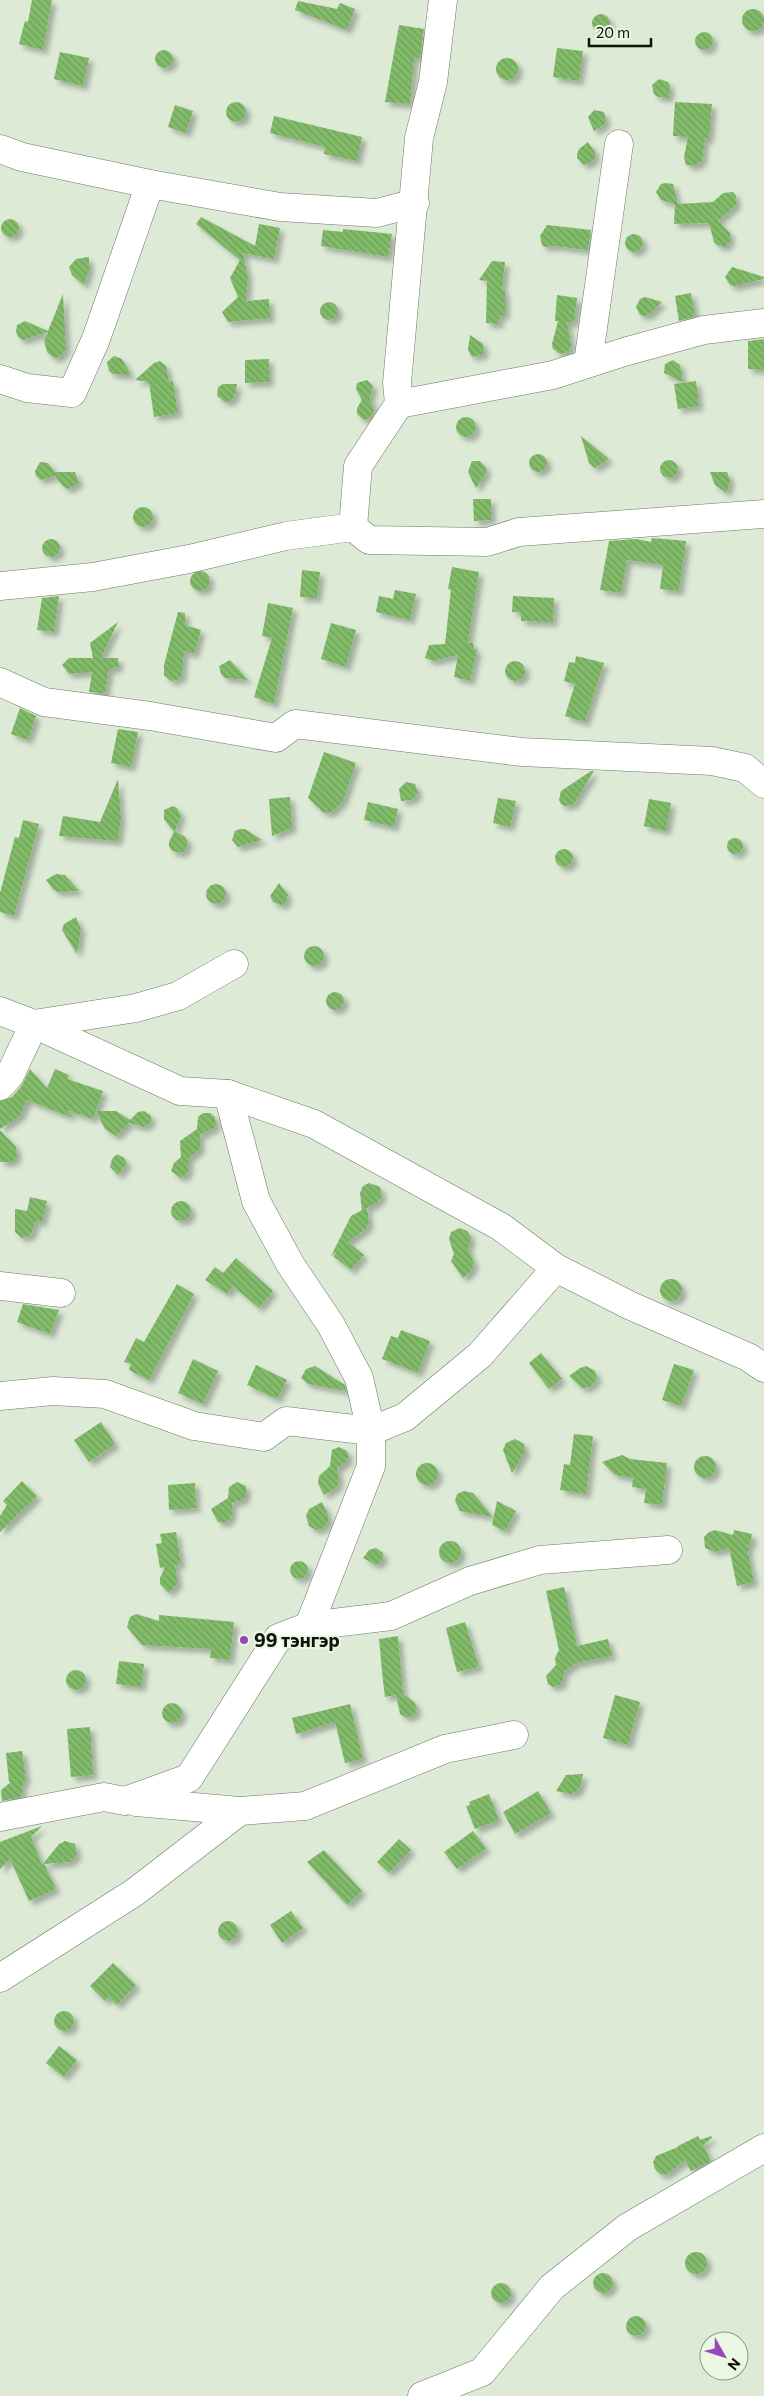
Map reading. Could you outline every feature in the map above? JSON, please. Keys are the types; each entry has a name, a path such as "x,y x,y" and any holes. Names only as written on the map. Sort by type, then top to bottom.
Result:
{"street":[{"path":"353,527 358,466 398,404 397,383 415,203 419,138 434,82 443,0"},
{"path":"588,363 619,144"},
{"path":"0,149 22,157 150,184 280,207 377,213 415,203"},
{"path":"0,379 27,388 72,393 96,339 150,184"},
{"path":"398,404 553,375 588,363 704,330 764,323"},
{"path":"0,586 93,577 189,559 286,536 353,527 369,540 487,542 519,532 764,514"},
{"path":"0,682 44,702 150,716 276,738 295,724 522,752 712,761 745,768 764,784"},
{"path":"34,1024 136,1008 178,996 234,964"},
{"path":"0,1011 34,1024 180,1091 228,1094 314,1124 502,1227 556,1268 631,1306 748,1357 764,1368"},
{"path":"0,1086 10,1074 34,1024"},
{"path":"228,1094 256,1201 290,1264 331,1325 359,1378 371,1431 371,1466 309,1626"},
{"path":"0,1396 53,1391 105,1394 194,1426 264,1437 286,1421 371,1431 405,1417 480,1355 556,1268"},
{"path":"0,1286 61,1293"},
{"path":"125,1801 189,1778 278,1638 309,1626 391,1616 470,1582 540,1560 668,1550"},
{"path":"0,1817 104,1797 125,1801 240,1811 305,1806 445,1749 514,1735"},
{"path":"0,1978 135,1892 240,1811"},
{"path":"422,2396 482,2372 552,2287 628,2227 764,2148"}],"building":[{"path":"32,0 52,0 43,50 19,44 25,21 28,22"},
{"path":"298,1 337,9 340,3 355,9 347,30 295,10"},
{"path":"753,9 763,16 764,20 757,30 753,31 743,24 742,20 749,10"},
{"path":"597,14 605,14 610,19 608,30 597,32 592,27 592,19"},
{"path":"399,25 424,29 420,58 414,57 410,104 385,102"},
{"path":"700,32 708,32 713,37 711,48 700,50 695,45 695,37"},
{"path":"557,48 583,51 579,81 553,77"},
{"path":"164,50 170,53 173,59 170,65 164,68 158,65 155,59 158,53"},
{"path":"60,52 89,58 83,86 54,79"},
{"path":"507,58 517,65 518,69 511,79 507,80 497,73 496,69 503,59"},
{"path":"659,79 668,82 670,86 669,98 658,97 654,94 652,85"},
{"path":"236,102 243,105 246,112 243,119 236,122 229,119 226,112 229,105"},
{"path":"675,102 712,104 709,139 705,138 702,161 694,166 686,165 684,157 688,137 673,136"},
{"path":"175,105 193,111 186,133 168,127"},
{"path":"594,110 604,112 606,121 604,125 594,131 588,117"},
{"path":"274,116 362,137 357,161 324,154 325,147 270,133"},
{"path":"588,142 595,152 595,157 593,161 584,165 577,158 577,154 579,149"},
{"path":"661,184 673,184 678,204 713,202 723,193 733,192 736,196 736,205 718,221 730,233 730,242 724,247 717,245 714,242 709,223 674,224 675,204 661,200 656,192"},
{"path":"201,217 255,246 259,224 280,228 274,259 243,253 248,278 246,301 269,299 270,318 228,322 222,312 238,297 230,278 240,260 196,224"},
{"path":"6,219 14,219 19,224 17,235 6,237 1,232 1,224"},
{"path":"547,225 591,230 588,250 554,246 545,247 542,245 540,236"},
{"path":"343,229 392,234 388,257 321,246 323,230 343,232"},
{"path":"634,234 640,237 643,243 640,249 634,252 628,249 625,243 628,237"},
{"path":"89,257 89,270 84,285 72,275 69,267 76,259"},
{"path":"492,261 505,262 502,290 505,290 505,315 500,315 499,324 486,323 487,281 479,280"},
{"path":"732,267 764,277 764,279 734,286 730,285 725,277"},
{"path":"691,293 695,316 679,321 675,296"},
{"path":"63,294 66,349 60,357 54,358 47,352 44,341 48,332 23,340 18,337 16,331 17,325 25,321 48,331"},
{"path":"557,295 577,298 574,323 567,322 571,345 570,350 561,354 553,349 552,344 558,321 555,321"},
{"path":"645,297 662,302 650,314 645,316 640,315 636,307 640,299"},
{"path":"329,302 335,305 338,311 335,317 329,320 323,317 320,311 323,305"},
{"path":"470,335 483,344 484,354 472,357 468,350"},
{"path":"764,339 764,370 748,369 748,341"},
{"path":"114,356 122,359 131,375 113,374 109,371 107,362"},
{"path":"269,359 269,382 245,383 245,360"},
{"path":"673,360 680,365 683,382 664,373 665,364"},
{"path":"160,361 166,366 169,382 173,381 178,413 154,417 149,382 135,380 154,363"},
{"path":"367,380 373,386 370,398 374,411 370,418 364,420 357,414 357,408 362,400 356,389 357,383"},
{"path":"696,381 699,406 678,409 674,384"},
{"path":"223,384 237,384 235,396 231,401 225,402 217,396 218,387"},
{"path":"466,417 473,420 476,427 473,434 466,437 459,434 456,427 459,420"},
{"path":"581,436 609,459 595,468 589,463"},
{"path":"538,454 546,459 547,463 542,471 538,472 530,467 529,463 534,455"},
{"path":"669,460 675,463 678,469 675,475 669,478 663,475 660,469 663,463"},
{"path":"472,461 480,461 486,468 486,473 476,488 468,472"},
{"path":"40,462 48,463 55,472 75,472 79,483 68,489 55,476 41,480 36,476 35,471"},
{"path":"710,472 727,472 730,480 727,493 715,485"},
{"path":"473,499 491,499 491,520 474,521"},
{"path":"139,507 147,507 153,513 153,521 147,527 139,527 133,521 133,513"},
{"path":"652,538 686,541 679,591 660,589 663,565 627,560 621,593 600,590 609,541 636,539 651,542"},
{"path":"47,539 55,539 60,544 58,555 47,557 42,552 42,544"},
{"path":"452,567 479,572 468,643 473,643 474,649 477,650 470,681 454,677 458,655 433,661 425,658 429,645 445,644 451,590 448,589"},
{"path":"302,570 320,572 317,598 300,597"},
{"path":"200,571 207,574 210,581 207,588 200,591 193,588 190,581 193,574"},
{"path":"395,590 416,594 410,620 376,612 379,596 393,599"},
{"path":"59,596 54,632 37,630 42,598"},
{"path":"513,596 554,598 553,622 521,621 521,612 512,612"},
{"path":"268,603 293,608 274,704 254,697 272,638 262,636"},
{"path":"178,612 185,613 185,625 201,630 194,654 184,651 182,676 177,680 171,681 164,675 164,665"},
{"path":"118,622 101,658 118,658 119,667 109,669 105,694 89,692 92,672 69,674 62,665 69,658 93,658 90,643"},
{"path":"331,623 356,630 346,667 321,659"},
{"path":"576,656 604,663 585,722 565,716 575,684 564,681 569,662 575,663"},
{"path":"230,660 248,680 225,678 221,674 219,666"},
{"path":"515,661 522,664 525,671 522,678 515,681 508,678 505,671 508,664"},
{"path":"20,708 36,716 28,740 11,734"},
{"path":"118,729 138,732 131,767 111,763"},
{"path":"324,752 356,763 343,801 333,811 328,813 323,812 308,798"},
{"path":"591,771 594,771 574,804 565,806 561,804 559,800 561,791"},
{"path":"118,779 121,819 118,841 59,836 63,816 100,822"},
{"path":"406,782 415,784 418,793 412,800 401,801 399,789"},
{"path":"290,797 292,828 272,836 269,799"},
{"path":"498,798 516,801 510,827 493,823"},
{"path":"649,799 671,803 666,831 644,826"},
{"path":"368,802 398,809 394,827 364,820"},
{"path":"173,806 177,808 181,816 175,831 185,837 188,842 185,851 181,853 172,851 169,846 174,832 164,819 164,810"},
{"path":"23,820 39,824 14,916 0,912 0,893 15,837 19,838"},
{"path":"245,829 262,840 238,847 232,840 235,831"},
{"path":"732,838 738,838 743,843 741,852 732,854 727,849 727,843"},
{"path":"564,849 570,852 573,858 570,864 564,867 558,864 555,858 558,852"},
{"path":"56,874 65,875 79,891 58,892 53,889 46,880"},
{"path":"279,883 288,895 285,904 281,905 273,902 270,896"},
{"path":"216,884 223,887 226,894 223,901 216,904 209,901 206,894 209,887"},
{"path":"76,917 81,930 77,954 62,930 64,924"},
{"path":"314,946 321,949 324,956 321,963 314,966 307,963 304,956 307,949"},
{"path":"331,992 339,992 344,997 342,1008 331,1010 326,1005 326,997"},
{"path":"30,1069 47,1088 55,1069 69,1075 67,1079 103,1091 93,1119 67,1110 73,1118 27,1100 20,1116 0,1129 0,1101 12,1097 22,1085"},
{"path":"96,1111 116,1111 130,1120 138,1112 144,1111 151,1116 151,1122 144,1127 129,1123 116,1136 105,1129"},
{"path":"203,1113 210,1113 215,1117 216,1127 200,1135 200,1149 189,1158 188,1173 181,1178 171,1171 174,1163 181,1157 180,1141 197,1129 198,1117"},
{"path":"0,1130 16,1147 17,1157 12,1162 0,1162"},
{"path":"117,1154 124,1158 127,1164 118,1175 110,1167 112,1159"},
{"path":"369,1183 380,1187 382,1196 378,1202 367,1208 369,1222 367,1228 348,1242 364,1255 351,1270 333,1256 337,1251 331,1256 351,1216 362,1210 360,1193 363,1186"},
{"path":"30,1197 47,1201 42,1222 36,1221 31,1235 22,1238 15,1232 15,1209 27,1211"},
{"path":"181,1201 188,1204 191,1211 188,1218 181,1221 174,1218 171,1211 174,1204"},
{"path":"460,1228 467,1231 471,1237 468,1249 474,1263 471,1271 463,1278 451,1261 454,1254 449,1239 451,1232"},
{"path":"236,1258 273,1291 259,1308 233,1286 227,1294 205,1280 215,1267 223,1273"},
{"path":"671,1279 679,1282 682,1290 679,1298 671,1301 663,1298 660,1290 663,1282"},
{"path":"177,1284 194,1294 149,1380 129,1370 131,1364 124,1362 136,1338 144,1342"},
{"path":"23,1304 59,1310 50,1334 17,1322"},
{"path":"401,1330 430,1341 418,1373 382,1359 391,1336 398,1338"},
{"path":"541,1353 562,1379 549,1389 529,1363"},
{"path":"193,1359 218,1371 203,1404 178,1393"},
{"path":"674,1364 694,1370 681,1406 662,1400"},
{"path":"256,1365 287,1380 277,1399 247,1385"},
{"path":"315,1366 345,1385 346,1391 308,1384 301,1378 306,1369"},
{"path":"586,1366 595,1371 597,1379 590,1387 582,1388 569,1376"},
{"path":"101,1422 115,1444 89,1462 74,1440"},
{"path":"574,1434 593,1436 586,1494 560,1490 564,1464 570,1465"},
{"path":"515,1439 524,1444 525,1452 512,1473 503,1450 506,1443"},
{"path":"339,1447 347,1451 349,1457 346,1462 337,1468 339,1480 337,1487 324,1495 318,1483 319,1476 330,1466 332,1450"},
{"path":"622,1455 630,1459 667,1463 662,1505 644,1503 646,1489 632,1487 633,1478 615,1475 602,1462"},
{"path":"705,1456 713,1459 716,1467 713,1475 705,1478 697,1475 694,1467 697,1459"},
{"path":"427,1463 435,1466 438,1474 435,1482 427,1485 419,1482 416,1474 419,1466"},
{"path":"22,1481 37,1496 0,1532 0,1516 7,1505 3,1501"},
{"path":"237,1482 246,1486 246,1496 242,1500 232,1503 232,1514 229,1520 224,1523 218,1522 211,1509 228,1498 229,1487"},
{"path":"195,1483 196,1508 169,1510 168,1485"},
{"path":"464,1491 473,1493 493,1517 460,1511 455,1501 457,1494"},
{"path":"497,1501 516,1511 505,1531 492,1525"},
{"path":"322,1502 328,1515 328,1522 322,1529 316,1530 309,1526 306,1516 309,1509"},
{"path":"715,1530 733,1535 734,1530 752,1534 751,1540 755,1541 750,1542 748,1553 754,1582 737,1586 729,1548 715,1552 705,1548 704,1537 709,1532"},
{"path":"176,1532 181,1564 175,1565 178,1583 169,1593 160,1584 160,1578 165,1567 160,1568 156,1544 162,1543 160,1534"},
{"path":"450,1541 458,1544 461,1552 458,1560 450,1563 442,1560 439,1552 442,1544"},
{"path":"376,1548 383,1553 383,1557 382,1561 376,1565 363,1558 369,1550"},
{"path":"299,1561 305,1564 308,1570 305,1576 299,1579 293,1576 290,1570 293,1564"},
{"path":"564,1587 577,1646 608,1639 612,1656 576,1663 564,1672 562,1684 553,1687 548,1684 546,1676 556,1665 555,1658 559,1650 546,1591"},
{"path":"136,1614 159,1621 159,1615 234,1622 230,1660 210,1658 211,1649 142,1645 127,1627 130,1617"},
{"path":"465,1622 479,1667 457,1672 446,1628"},
{"path":"398,1636 403,1694 414,1702 417,1708 415,1714 407,1718 400,1714 396,1695 385,1697 383,1681 379,1639"},
{"path":"119,1661 144,1664 141,1687 116,1684"},
{"path":"76,1670 83,1673 86,1680 83,1687 76,1690 69,1687 66,1680 69,1673"},
{"path":"615,1695 640,1702 628,1745 603,1738"},
{"path":"168,1703 176,1703 182,1709 182,1717 176,1723 168,1723 162,1717 162,1709"},
{"path":"350,1704 363,1759 345,1763 335,1722 296,1734 292,1718"},
{"path":"90,1727 93,1775 71,1777 67,1729"},
{"path":"22,1751 26,1780 23,1781 21,1797 2,1801 1,1790 11,1782 9,1782 6,1753"},
{"path":"583,1774 580,1788 576,1792 571,1794 556,1791 566,1775"},
{"path":"538,1791 551,1813 515,1834 503,1812"},
{"path":"489,1794 499,1820 475,1829 466,1806 470,1805 469,1802"},
{"path":"42,1826 31,1837 42,1865 59,1844 65,1841 75,1844 77,1855 70,1862 44,1864 56,1889 29,1901 10,1859 0,1869 0,1842"},
{"path":"473,1831 486,1848 457,1869 444,1852"},
{"path":"399,1839 411,1850 389,1873 377,1862"},
{"path":"324,1850 362,1891 347,1905 307,1862"},
{"path":"291,1911 303,1928 282,1943 270,1925"},
{"path":"228,1921 235,1924 238,1931 235,1938 228,1941 221,1938 218,1931 221,1924"},
{"path":"113,1963 136,1985 117,2005 109,1997 105,2001 90,1986"},
{"path":"64,2011 71,2014 74,2021 71,2028 64,2031 57,2028 54,2021 57,2014"},
{"path":"59,2046 77,2060 64,2077 46,2063"},
{"path":"698,2136 700,2140 711,2136 712,2138 703,2145 711,2161 691,2171 685,2160 667,2174 660,2174 655,2169 653,2162 656,2156"},
{"path":"696,2252 706,2259 707,2263 700,2273 696,2274 686,2267 685,2263 692,2253"},
{"path":"603,2273 610,2276 613,2283 610,2290 603,2293 596,2290 593,2283 596,2276"},
{"path":"497,2283 505,2283 511,2289 511,2297 505,2303 497,2303 491,2297 491,2289"},
{"path":"636,2316 643,2319 646,2326 643,2333 636,2336 629,2333 626,2326 629,2319"}],"place":[{"name":"99 тэнгэр","path":"244,1640"}]}
